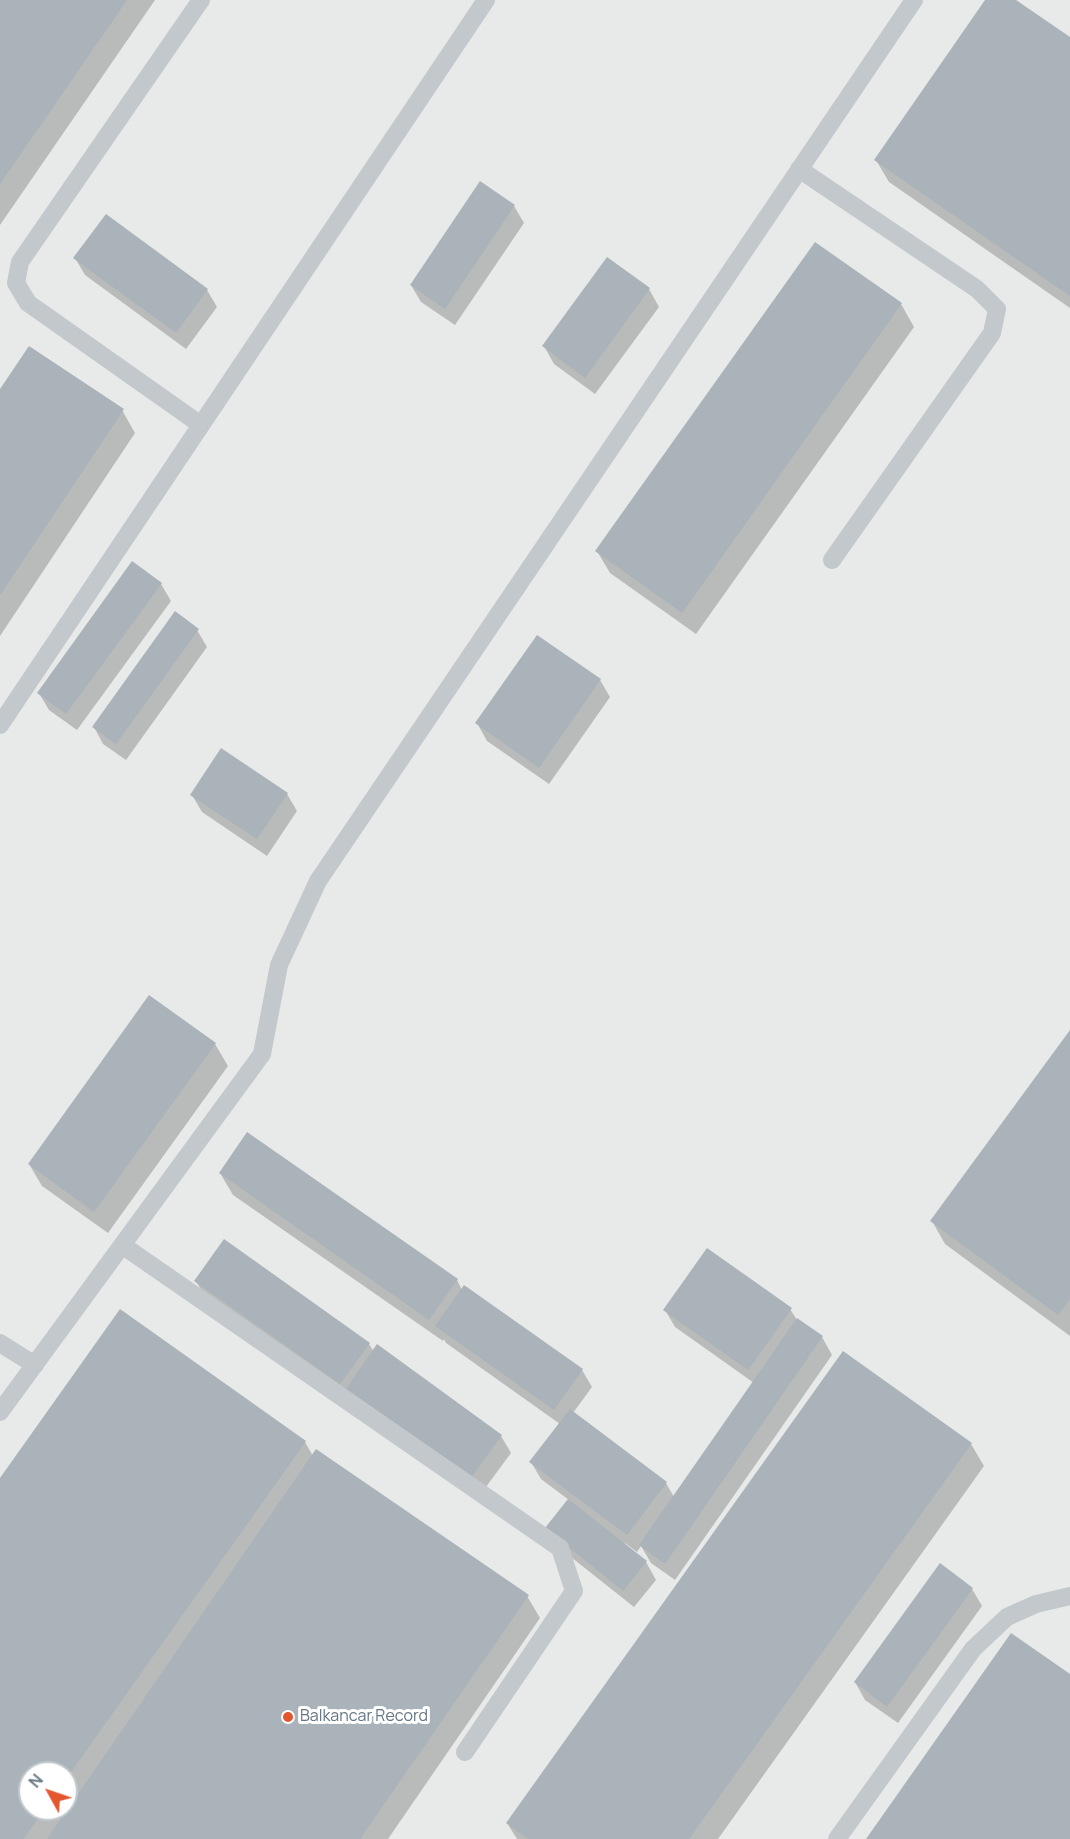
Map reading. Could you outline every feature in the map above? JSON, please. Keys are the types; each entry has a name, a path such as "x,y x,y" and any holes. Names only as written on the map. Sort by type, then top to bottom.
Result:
{"lane":[{"path":"201,0 20,262 16,283 28,303 201,425"},
{"path":"0,725 486,0"},
{"path":"0,1412 262,1054 279,965 318,880 914,0"},
{"path":"800,170 976,289 997,309 992,333 832,560"},
{"path":"122,1245 560,1548 574,1591 465,1752"},
{"path":"0,1343 35,1365"},
{"path":"837,1839 973,1649 1007,1617 1036,1604 1070,1596"}],"shaded area":[{"path":"0,0 1070,0 1070,1839 0,1839"}],"building":[{"path":"0,0 127,0 0,184"},
{"path":"985,0 1016,0 1070,37 1070,296 874,160"},
{"path":"480,181 515,205 445,309 410,285"},
{"path":"106,214 208,289 176,333 73,258"},
{"path":"815,242 902,303 682,613 595,551"},
{"path":"607,257 650,288 585,378 542,346"},
{"path":"29,346 124,409 0,595 0,389"},
{"path":"132,561 162,583 66,714 37,693"},
{"path":"175,611 199,629 116,744 92,727"},
{"path":"537,635 601,679 539,768 475,723"},
{"path":"221,748 288,793 257,839 190,795"},
{"path":"149,995 216,1043 94,1212 28,1164"},
{"path":"1070,1030 1070,1299 1058,1315 930,1221"},
{"path":"247,1132 458,1279 429,1320 219,1173"},
{"path":"224,1239 370,1343 340,1384 194,1281"},
{"path":"707,1248 792,1308 748,1370 663,1310"},
{"path":"464,1285 583,1369 554,1410 435,1326"},
{"path":"120,1309 306,1441 78,1762 18,1761 18,1821 36,1821 23,1839 0,1839 0,1478"},
{"path":"797,1318 823,1336 665,1564 639,1545"},
{"path":"377,1344 502,1435 470,1479 346,1389"},
{"path":"843,1351 972,1443 689,1839 528,1839 506,1823"},
{"path":"570,1409 667,1482 627,1535 529,1462"},
{"name":"Balkancar Record","path":"316,1449 529,1595 360,1839 47,1839 59,1821 78,1821 78,1794"},
{"path":"568,1499 647,1561 623,1591 545,1528"},
{"path":"940,1563 973,1588 887,1707 854,1682"},
{"path":"1011,1633 1070,1674 1070,1839 866,1839"}],"place":[{"name":"Balkancar Record","path":"288,1717"}]}
